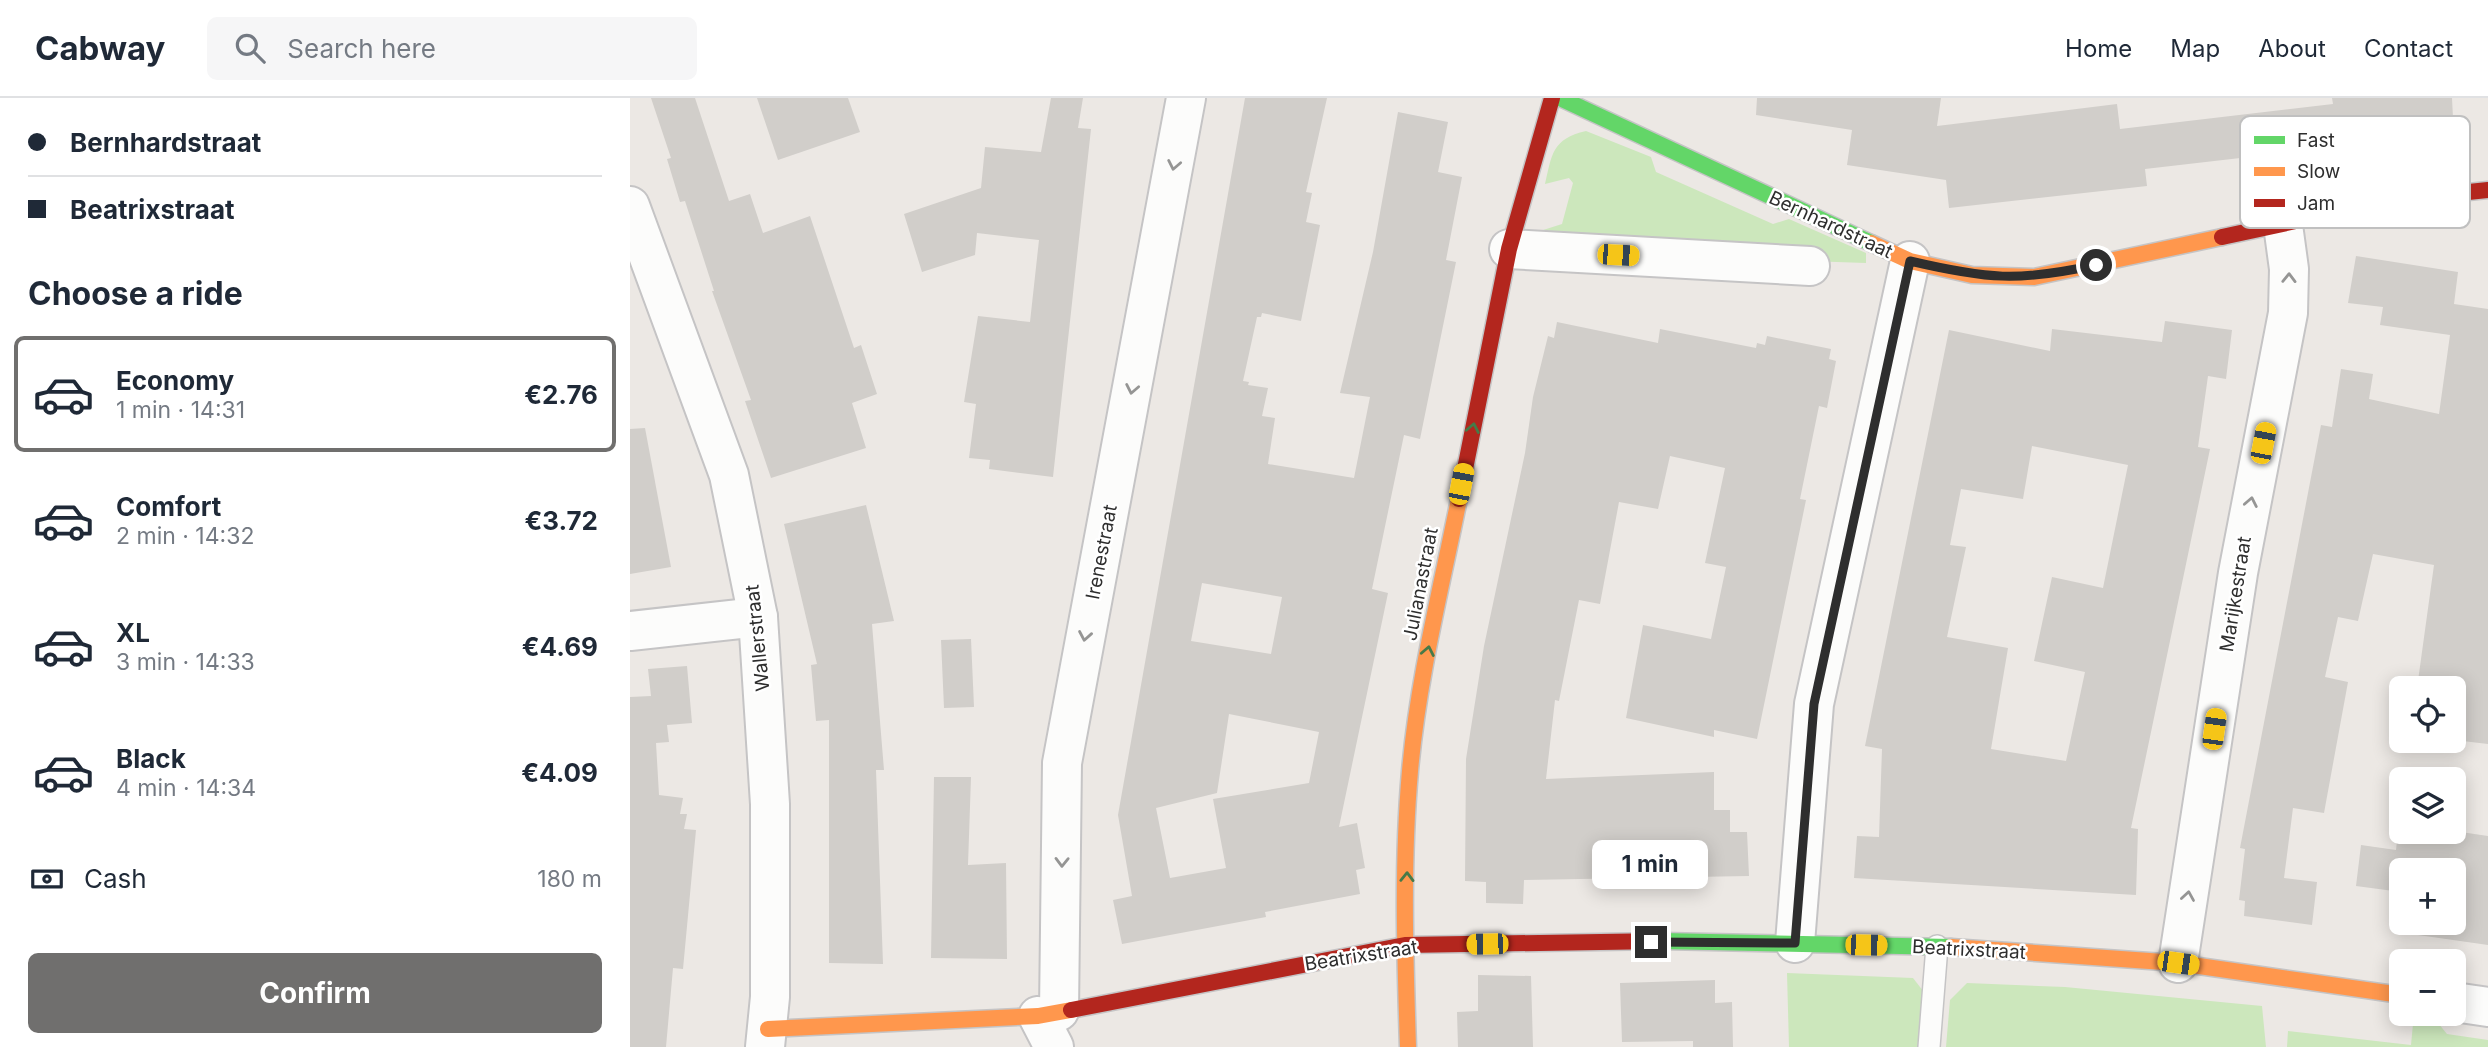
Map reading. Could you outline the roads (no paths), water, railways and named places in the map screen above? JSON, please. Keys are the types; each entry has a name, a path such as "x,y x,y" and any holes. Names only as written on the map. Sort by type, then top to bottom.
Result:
{"street":[{"name":"Irenestraat","path":"1050,1025 1062,763 1186,98"},
{"name":"Julianastraat","path":"1408,1047 1405,945 1410,771 1423,679 1508,248 1552,98"},
{"name":"Bernhardstraat","path":"1560,98 1910,261 1972,275 2034,276 2268,228"},
{"name":"Bernhardstraat","path":"2470,192 2488,190"},
{"name":"Wallerstraat","path":"630,206 729,475 758,617 770,804 766,1038"},
{"name":"Marijkestraat","path":"2178,963 2238,573 2288,313 2289,269 2283,228"},
{"path":"1508,248 1810,266"},
{"path":"1795,943 1814,704 1910,261"},
{"path":"630,631 758,617"},
{"name":"Beatrixstraat","path":"766,1038 1050,1025 1405,945 1678,941 1937,946 2178,963 2389,993"},
{"path":"2466,1004 2488,1007"}],"lane":[{"path":"1929,1047 1937,946"}]}
